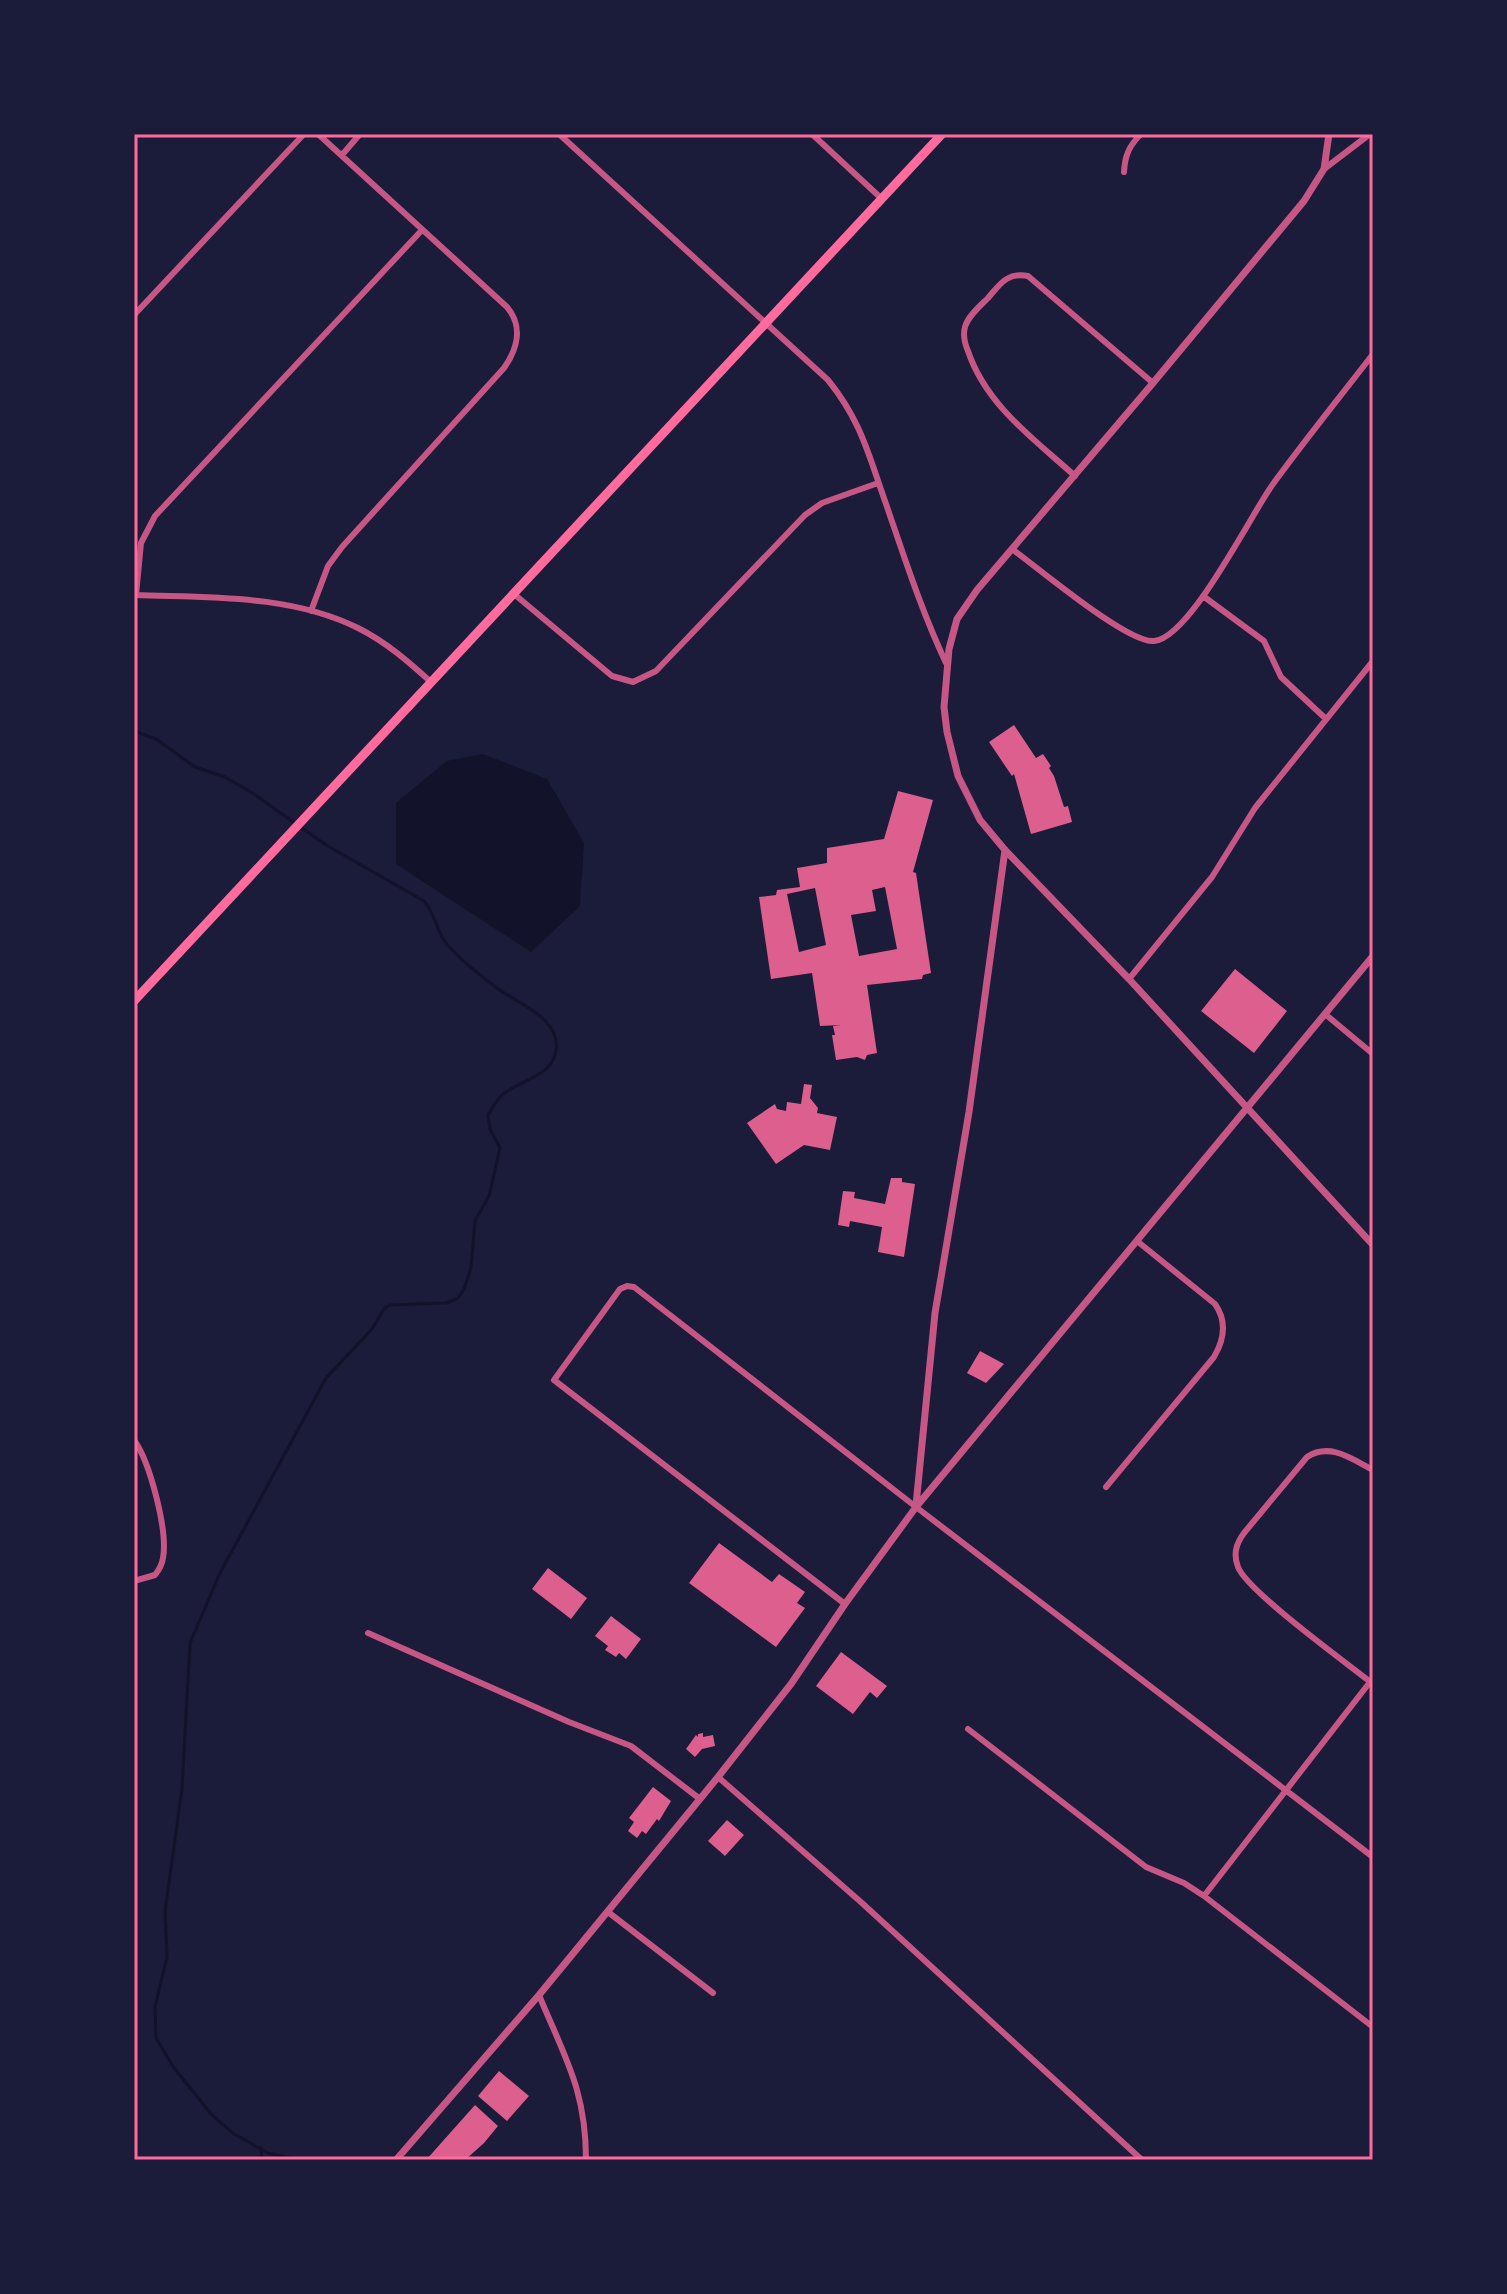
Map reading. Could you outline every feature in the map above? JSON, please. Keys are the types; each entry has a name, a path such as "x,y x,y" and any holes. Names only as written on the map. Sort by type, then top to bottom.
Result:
{"main road":[{"path":"134,1001 942,134"}],"street":[{"path":"134,315 304,134"},
{"path":"311,611 328,566 342,547 504,368 515,348 517,326 514,315 318,134"},
{"path":"342,155 360,134"},
{"path":"559,134 828,380 842,397 854,416 929,627 946,663"},
{"path":"812,134 882,199"},
{"path":"1124,172 1125,156 1141,134"},
{"path":"1324,169 1329,134"},
{"path":"1370,134 1324,169 1304,201 977,590 957,619 946,663 945,718 958,776 980,820 1373,1245"},
{"path":"422,230 155,516 141,543 135,595 258,600 311,611 377,639 403,656 432,683"},
{"path":"1075,476 993,401 982,384 965,342 965,327 972,316 1004,279 1012,275 1028,276 1153,383"},
{"path":"1012,549 1130,635 1154,641 1165,638 1175,631 1203,596 1271,487 1373,354"},
{"path":"514,594 612,676 633,682 656,671 805,515 822,503 878,483"},
{"path":"1203,596 1264,641 1281,677 1325,718"},
{"path":"1129,979 1212,877 1255,808 1373,661"},
{"path":"916,1507 935,1313 969,1112 1005,850"},
{"path":"396,2160 539,1995 718,1777 791,1684 916,1507 1373,956"},
{"path":"1325,1014 1373,1054"},
{"path":"1106,1487 1214,1357 1222,1338 1220,1312 1215,1304 1137,1241"},
{"path":"845,1604 554,1380 620,1289 634,1287 1373,1857"},
{"path":"134,1440 150,1470 164,1549 163,1563 155,1575 134,1581"},
{"path":"1204,1896 1372,1683 1242,1575 1235,1553 1238,1541 1315,1451 1335,1451 1373,1470"},
{"path":"368,1633 569,1722 631,1746 700,1799"},
{"path":"968,1729 1146,1867 1184,1883 1204,1896 1373,2027"},
{"path":"718,1777 874,1914 1142,2160"},
{"path":"608,1912 713,1993"},
{"path":"539,1995 582,2099 586,2160"}],"shaded area":[{"path":"483,754 547,779 584,843 580,906 531,952 396,864 396,803 447,761"}],"building":[{"path":"1014,725 1036,758 1043,754 1051,766 1049,768 1064,807 1068,806 1072,822 1031,834 1014,774 1012,776 989,742"},
{"path":"898,791 933,800 913,872 916,873 931,973 923,975 922,979 867,985 877,1053 867,1055 865,1060 857,1057 836,1060 833,1026 841,1025 820,1026 812,973 771,979 759,897 776,895 777,890 800,887 797,868 827,863 827,848 884,839","holes":["885,887 897,949 859,956 851,915 876,911 872,890","815,888 826,945 799,952 787,894"]},
{"path":"1235,969 1287,1011 1254,1053 1201,1011"},
{"path":"804,1084 812,1085 810,1098 818,1108 817,1113 837,1117 830,1150 804,1145 776,1164 747,1123 775,1104 777,1109 786,1111 787,1102 801,1104"},
{"path":"891,1178 902,1178 902,1182 915,1184 904,1257 878,1252 882,1227 850,1221 849,1227 838,1225 843,1191 855,1192 854,1198 885,1204"},
{"path":"980,1351 1004,1364 986,1383 967,1373"},
{"path":"719,1543 772,1582 779,1574 805,1592 797,1603 805,1608 776,1647 689,1583"},
{"path":"548,1568 587,1598 571,1619 532,1589"},
{"path":"611,1616 641,1639 626,1659 619,1653 616,1657 605,1650 608,1646 595,1636"},
{"path":"841,1652 887,1686 877,1698 870,1692 853,1714 816,1686"},
{"path":"703,1733 703,1737 713,1735 715,1746 702,1749 695,1757 686,1749 696,1735 698,1737"},
{"path":"653,1787 671,1801 659,1821 657,1819 646,1834 642,1831 637,1838 628,1831 634,1822 629,1818"},
{"path":"727,1820 744,1835 725,1856 708,1841"},
{"path":"499,2071 529,2096 507,2121 478,2096"},
{"path":"475,2105 498,2126 484,2143 465,2160 426,2160"}],"waterway":[{"path":"134,731 156,739 195,767 225,777 251,792 326,845 424,901 451,949 498,989 538,1014 553,1032 556,1043 555,1055 546,1069 502,1095 488,1115 490,1129 500,1148 489,1196 475,1221 471,1268 464,1289 458,1298 446,1303 390,1305 326,1378 220,1573 190,1643 182,1789 165,1911 167,1957 155,2007 156,2038 174,2068 212,2115 234,2134 268,2153 299,2160"},
{"path":"261,2148 262,2160"}]}
